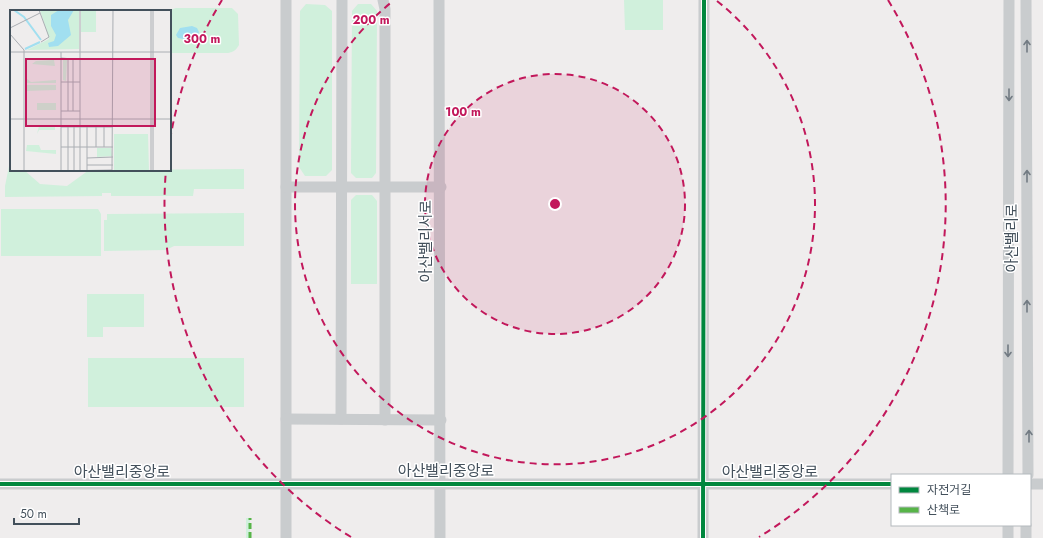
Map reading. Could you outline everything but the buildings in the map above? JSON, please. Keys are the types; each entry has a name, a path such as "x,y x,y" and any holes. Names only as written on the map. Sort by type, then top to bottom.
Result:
{"street":[{"path":"286,0 286,538"},
{"path":"341,419 342,0"},
{"path":"383,0 385,9 386,187 385,420"},
{"name":"아산밸리서로","path":"440,0 440,538"},
{"path":"703,538 704,0"},
{"name":"아산밸리로","path":"1008,474 1009,0"},
{"name":"아산밸리로","path":"1026,0 1028,474"},
{"path":"286,187 441,187"},
{"path":"286,419 441,420"},
{"name":"아산밸리중앙로","path":"0,484 891,484"},
{"path":"1031,484 1043,484"},
{"path":"1008,526 1008,538"},
{"path":"1026,526 1026,538"}],"green space":[{"path":"624,0 663,0 663,30 625,30"},
{"path":"306,4 325,5 332,11 332,170 326,176 305,176 299,167 300,11"},
{"path":"358,4 371,4 377,11 376,173 372,178 356,178 351,173 352,11"},
{"path":"176,8 232,8 238,14 239,45 235,50 228,53 171,53 170,10"},
{"path":"10,161 10,171 25,171 40,184 67,186 88,171 244,169 244,189 194,189 193,196 111,196 111,193 102,193 102,196 5,197 5,186"},
{"path":"356,195 372,195 377,201 377,284 351,284 351,200"},
{"path":"1,209 98,209 101,214 101,256 1,256"},
{"path":"244,213 244,246 174,246 166,250 104,251 104,220 107,220 107,214"},
{"path":"87,294 144,294 144,327 103,327 103,337 87,337"},
{"path":"88,358 244,358 244,407 88,407"},
{"path":"246,518 250,518 250,538 246,538"}],"water":[{"path":"192,26 197,28 199,32 196,41 178,38 176,35 180,28"}],"marked path":[{"path":"250,518 250,538"}],"cycle path":[{"path":"703,538 704,0"},
{"path":"0,484 891,484"}]}
